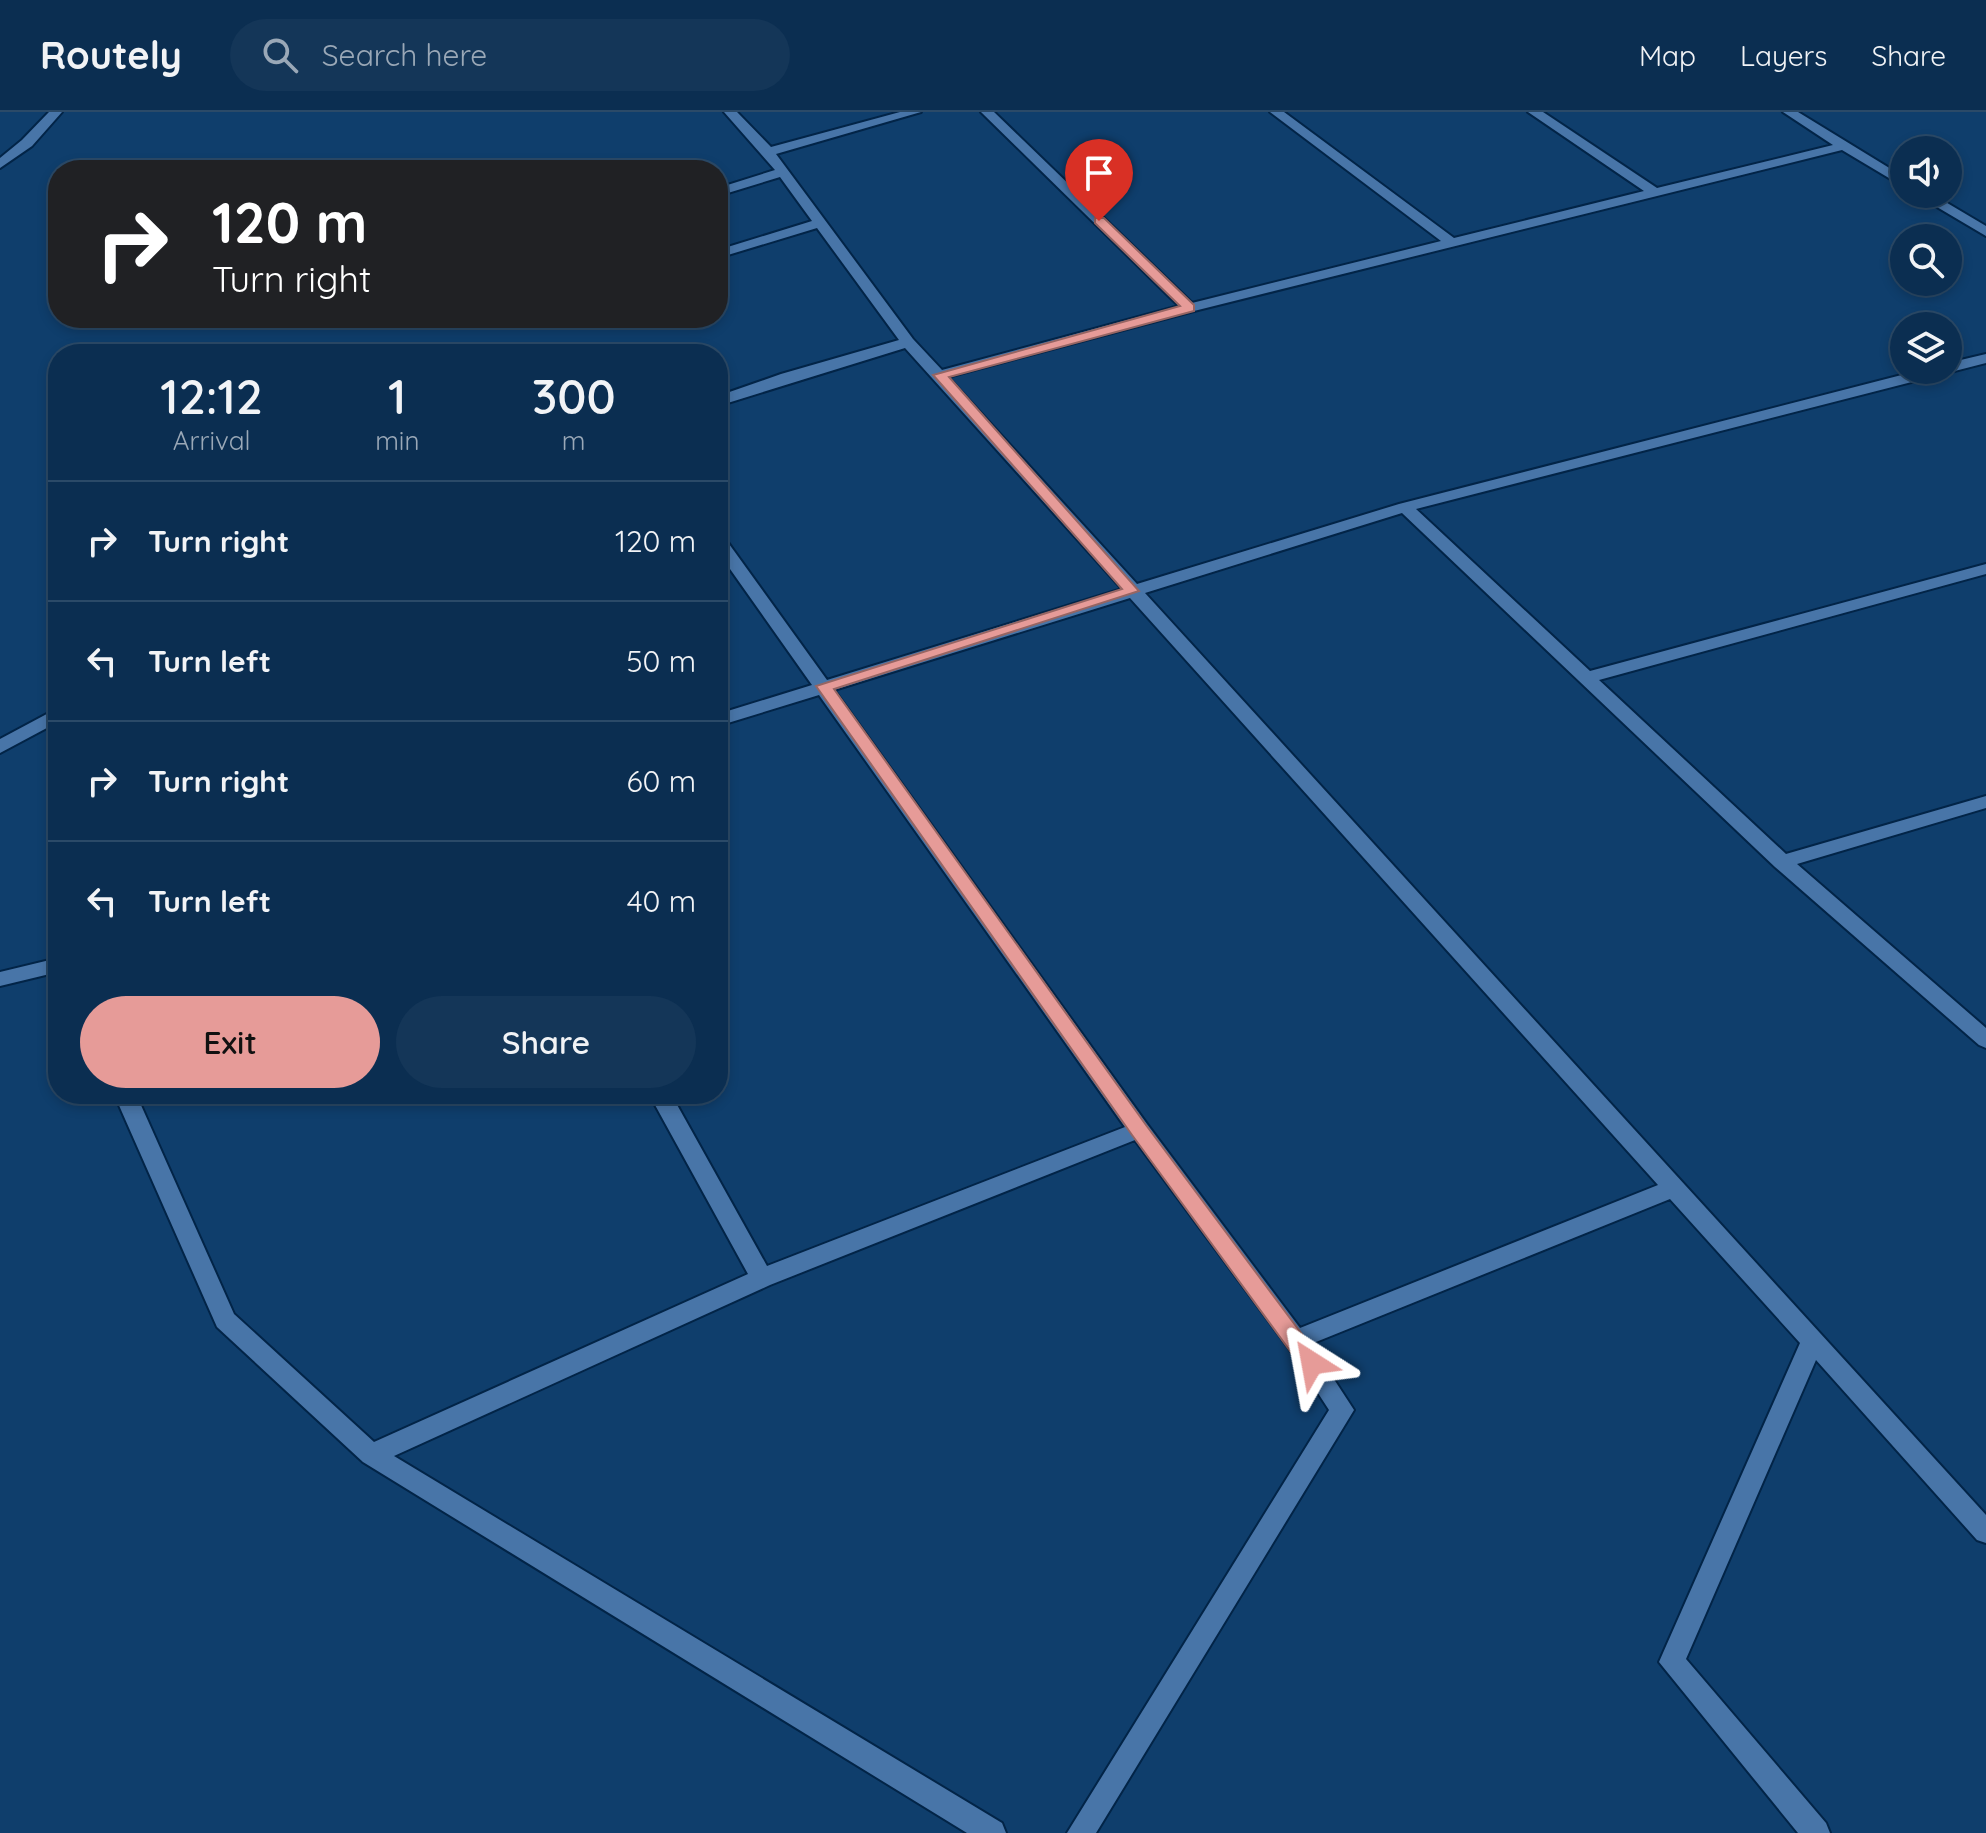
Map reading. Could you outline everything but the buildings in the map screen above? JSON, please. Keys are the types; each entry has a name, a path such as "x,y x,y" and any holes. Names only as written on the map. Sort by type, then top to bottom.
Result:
{"street":[{"path":"0,164 27,143 56,112"},
{"path":"730,112 768,152 908,342 1813,1340 1982,1522"},
{"path":"768,152 915,112"},
{"path":"987,112 1189,308"},
{"path":"1276,112 1452,243"},
{"path":"1534,112 1656,193"},
{"path":"1789,112 1890,175"},
{"path":"940,375 1189,308 1843,146"},
{"path":"728,189 783,172"},
{"path":"1946,208 1986,232"},
{"path":"728,251 820,223"},
{"path":"728,397 786,377 908,342"},
{"path":"1962,364 1986,358"},
{"path":"728,717 1405,507 1890,383"},
{"path":"1405,507 1782,862 1986,1040"},
{"path":"728,554 1139,1130 1296,1340 1342,1410 1081,1833"},
{"path":"1589,677 1986,569"},
{"path":"0,747 48,720"},
{"path":"1782,862 1986,802"},
{"path":"0,979 48,967"},
{"path":"129,1104 225,1320 371,1455 992,1833"},
{"path":"666,1104 762,1278"},
{"path":"371,1455 762,1278 1139,1130"},
{"path":"1296,1340 1676,1187"},
{"path":"1813,1340 1672,1662 1816,1833"}],"route":[{"path":"1099,221 1189,308 940,375 1132,591 824,686 1139,1130 1312,1363"}]}
